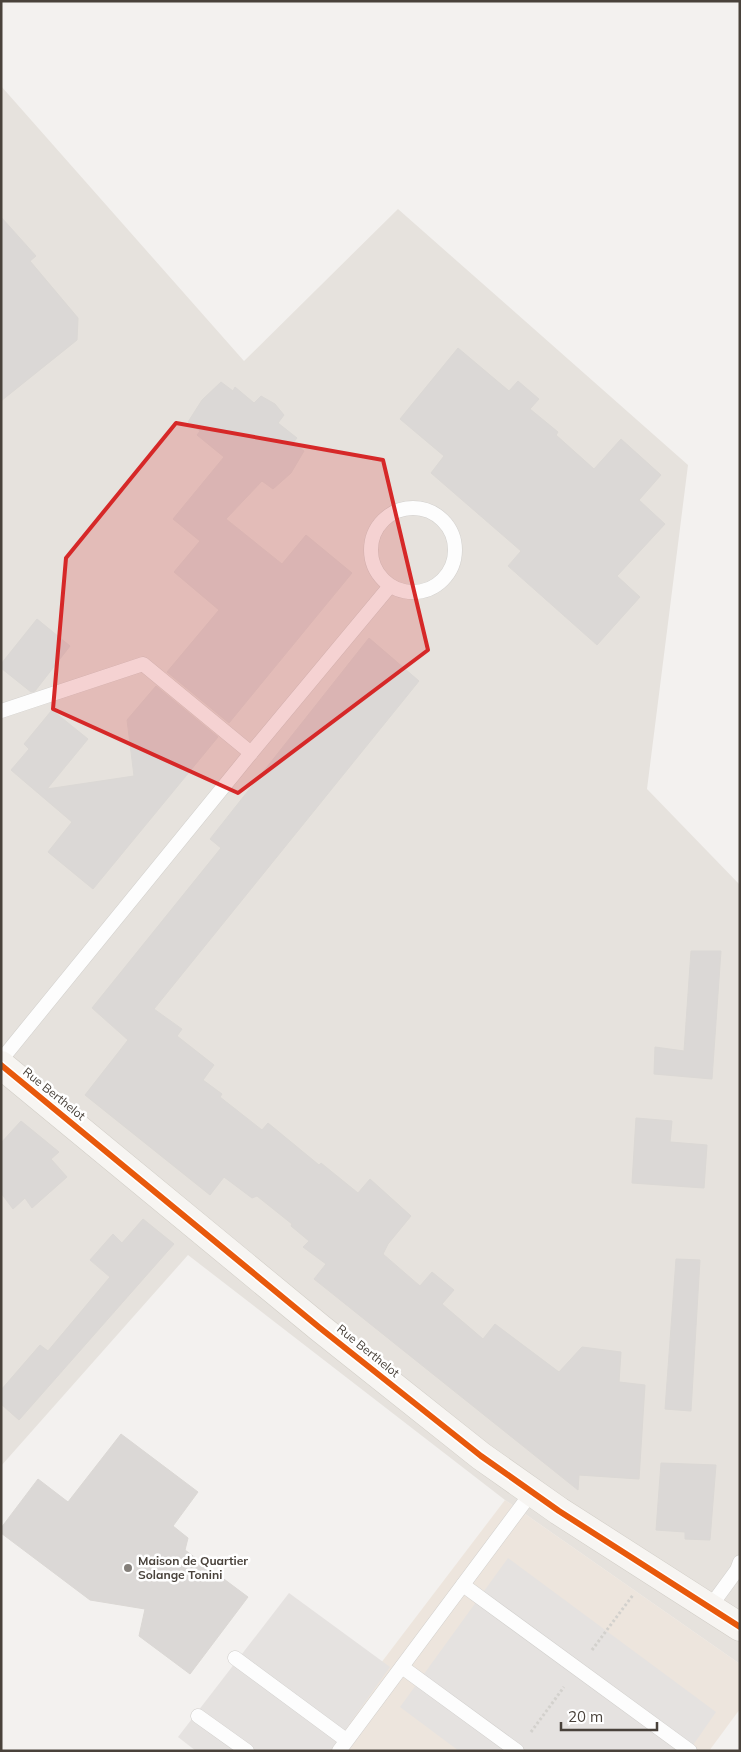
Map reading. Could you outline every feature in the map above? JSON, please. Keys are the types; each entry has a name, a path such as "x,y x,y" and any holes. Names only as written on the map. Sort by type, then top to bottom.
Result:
{"street":[{"name":"Rue Berthelot","path":"1,1065 320,1328 481,1456 532,1492 740,1627"}],"lane":[{"path":"416,508 429,511 441,519 450,530 454,542 455,557 450,570 442,581 431,589 417,593 403,591 390,586 380,577 373,565 370,551 372,537 379,525 389,515 402,509 416,508"},
{"path":"1,1060 251,753 390,586"},
{"path":"1,711 144,664 251,753"},
{"path":"235,1658 343,1746 532,1492"},
{"path":"710,1608 737,1570 740,1562"},
{"path":"463,1585 690,1751"},
{"path":"402,1666 517,1751"},
{"path":"198,1716 246,1751"}],"highlighted area":[{"path":"176,423 383,460 428,650 238,793 53,709 66,558"}],"shaded area":[{"path":"1,86 244,361 398,209 688,465 647,789 740,885 740,1664 505,1500 188,1255 1,1466"},
{"path":"505,1500 740,1664 740,1709 709,1751 314,1751"},
{"path":"508,1558 716,1712 689,1751 459,1751 400,1707"},
{"path":"289,1593 390,1667 330,1751 196,1751 178,1737"}],"building":[{"path":"1,217 36,256 30,261 78,318 77,340 1,401"},
{"path":"458,348 509,391 518,381 539,399 530,409 558,432 556,435 594,469 621,439 661,475 639,500 665,524 617,576 640,597 597,645 508,566 521,551 431,473 444,456 400,419"},
{"path":"221,382 233,391 235,387 254,403 261,396 275,404 284,415 278,423 297,438 293,443 304,451 291,473 273,489 262,481 226,519 282,564 306,535 352,573 229,723 167,672 219,610 174,572 200,541 173,519 224,457 197,435 200,431 188,422 202,400"},
{"path":"37,619 70,646 35,691 31,692 1,668 1,664"},
{"path":"369,638 419,681 154,1009 182,1029 177,1036 214,1065 203,1080 222,1094 220,1097 262,1130 268,1123 319,1165 321,1163 358,1193 370,1179 411,1216 388,1244 383,1254 420,1286 432,1272 454,1290 442,1304 483,1339 495,1324 559,1372 582,1347 621,1352 619,1382 645,1385 639,1479 579,1475 578,1490 314,1279 326,1264 303,1247 309,1241 291,1226 292,1224 257,1196 252,1198 224,1177 210,1195 85,1095 128,1040 92,1008 221,848 210,839"},
{"path":"156,686 218,737 93,889 48,852 72,822 11,770 29,749 24,744 52,710 88,739 47,789 134,776 127,720"},
{"path":"691,951 721,951 712,1079 654,1074 655,1047 684,1051"},
{"path":"636,1118 672,1121 670,1142 707,1145 704,1188 632,1183"},
{"path":"21,1121 59,1152 51,1159 67,1177 32,1208 25,1198 13,1209 1,1193 1,1143"},
{"path":"143,1219 174,1244 19,1420 1,1404 1,1390 40,1345 48,1351 110,1277 90,1260 113,1234 122,1243"},
{"path":"676,1259 700,1260 691,1411 665,1409"},
{"name":"Maison de Quartier Solange Tonini","path":"121,1434 198,1492 173,1526 188,1538 185,1550 248,1597 190,1674 139,1636 145,1609 90,1600 1,1533 1,1528 38,1479 68,1502"},
{"path":"661,1463 716,1465 710,1540 685,1539 685,1532 656,1530"}],"cycle path":[{"path":"1,1065 320,1328 481,1456 559,1511 740,1627"}],"place":[{"name":"Maison de Quartier Solange Tonini","path":"128,1568"}]}
